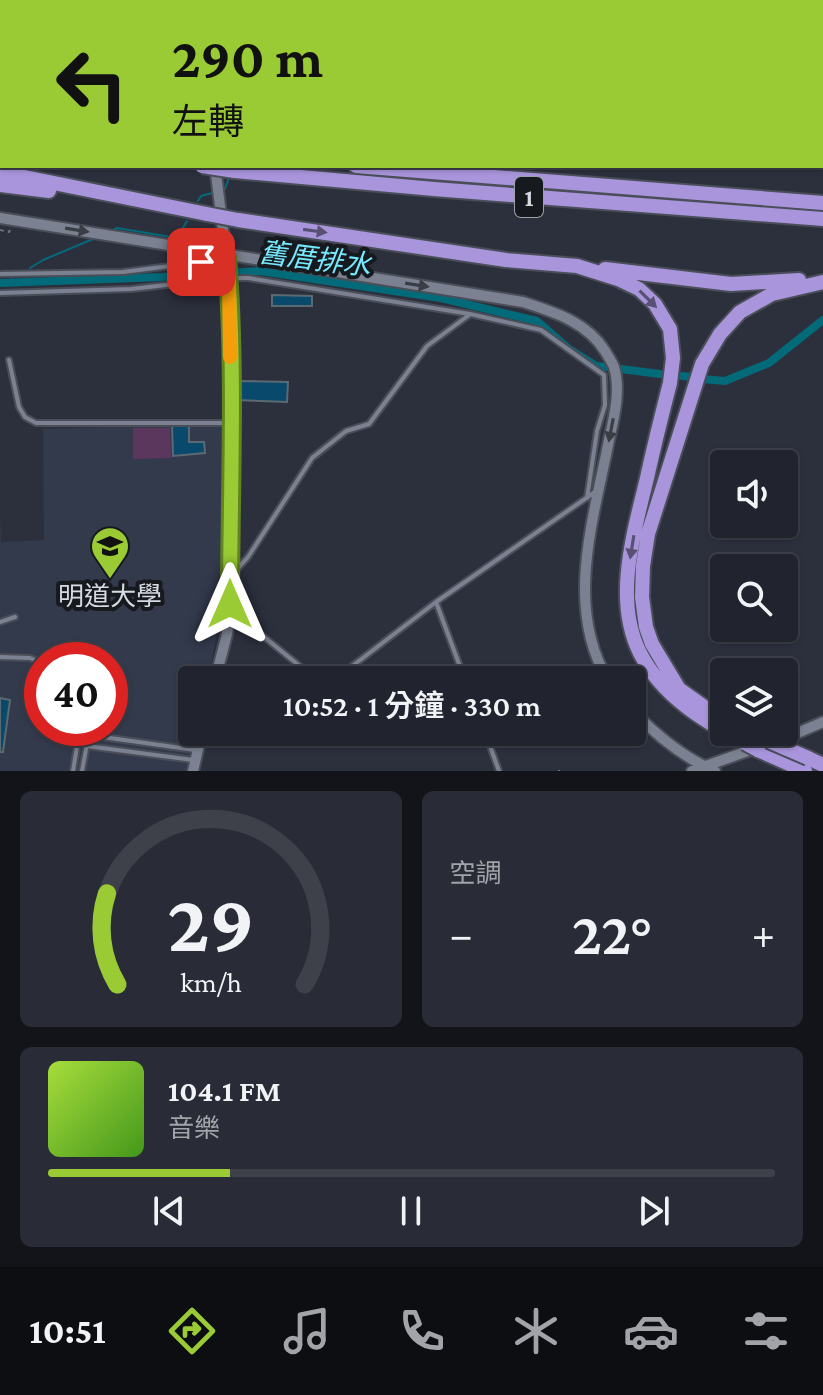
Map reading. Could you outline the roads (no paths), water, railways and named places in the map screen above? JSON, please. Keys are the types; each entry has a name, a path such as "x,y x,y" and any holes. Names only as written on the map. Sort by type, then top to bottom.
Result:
{"highway":[{"name":"1","path":"215,168 434,189 823,219"},
{"name":"1","path":"381,168 823,203"},
{"path":"0,172 238,220 506,260 731,284 823,280"},
{"path":"0,185 157,205"},
{"path":"577,266 639,289 655,304 670,329 673,358 670,383 634,530 626,590 631,629 653,675 678,702 710,724"},
{"path":"710,711 679,689 652,644 646,627 642,597 648,534 702,364 720,334 740,312 772,294 823,280"},
{"path":"767,746 806,767 823,765"}],"street":[{"path":"215,168 229,277 230,423 230,610 219,666"},
{"path":"0,218 227,258 523,302 578,323 597,338 614,366 616,382 615,409 585,557 586,619 600,666"},
{"path":"692,771 823,722"},
{"path":"646,724 715,771"}],"lane":[{"path":"0,274 123,272 227,258"},
{"path":"0,293 131,289 229,277 248,278 470,314 541,330 604,375 605,405 597,431 587,498"},
{"path":"230,576 248,557 312,458 346,431 369,424 427,346 470,314"},
{"path":"9,360 19,407 25,417 36,423 230,423"},
{"path":"352,666 436,602 600,489"},
{"path":"436,602 460,666"},
{"path":"230,610 300,666"},
{"path":"0,622 15,617"},
{"path":"0,657 24,658"},
{"path":"811,726 823,732"},
{"path":"128,745 195,761"},
{"path":"73,771 78,746"},
{"path":"82,771 87,746 195,761"},
{"path":"490,746 499,771"}],"waterway":[{"path":"225,189 230,175"},
{"path":"198,201 201,196 212,193"},
{"path":"113,230 117,228 177,238 187,221"},
{"path":"30,268 93,239"},
{"name":"舊厝排水","path":"0,283 260,271 441,298 537,321 569,349 596,366 607,367"},
{"name":"舊厝排水","path":"6,283 12,279"},
{"name":"舊厝排水","path":"702,379 725,381 769,363 823,320"},
{"name":"舊厝排水","path":"621,369 660,374"},
{"name":"舊厝排水","path":"682,376 692,377"}],"place":[{"name":"明道大學","path":"110,580"}]}
